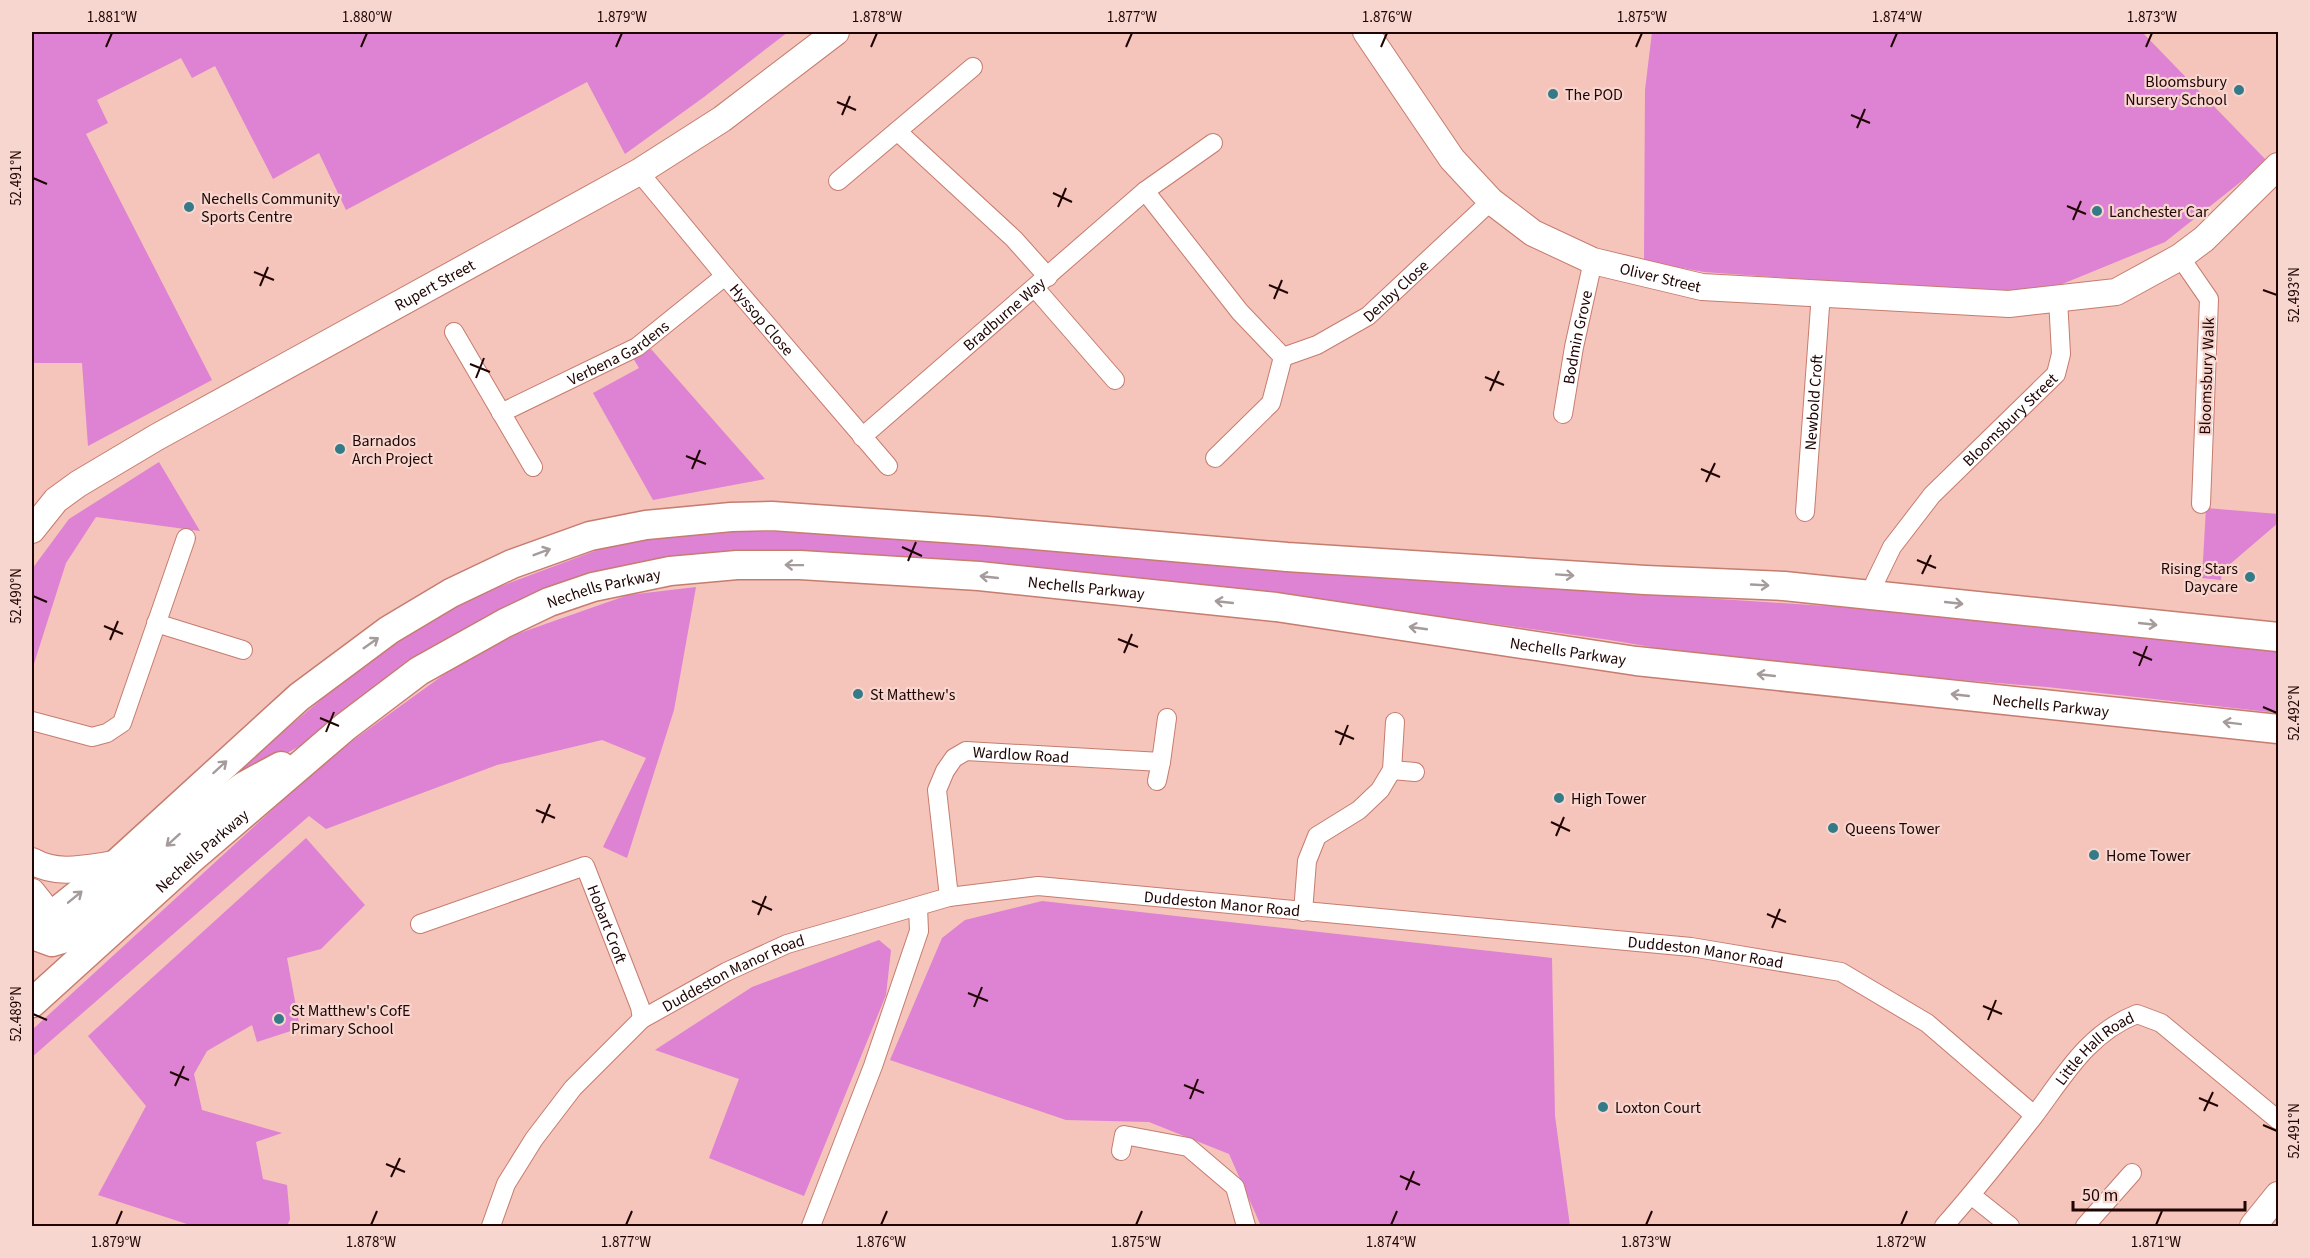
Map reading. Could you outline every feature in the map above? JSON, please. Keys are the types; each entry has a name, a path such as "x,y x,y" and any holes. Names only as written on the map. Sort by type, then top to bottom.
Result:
{"main road":[{"path":"32,1003 50,935 116,864 299,697 389,630 451,593 512,564 590,536 646,525 731,517 772,516 987,531 1287,557 1495,571 1784,586 2278,637"},
{"name":"Nechells Parkway","path":"50,935 244,786 328,741 419,671 531,610 593,587 692,568 800,565 979,576 1276,607 1647,662 2278,729"}],"street":[{"name":"Rupert Street","path":"32,530 56,500 108,466 639,172 722,119 836,32"},
{"name":"Oliver Street","path":"1366,32 1452,159 1491,201 1533,233 1593,261 1702,287 1998,304 2058,299"},
{"path":"838,182 973,67"},
{"path":"897,131 1014,239 1041,283 1115,380"},
{"name":"Bradburne Way","path":"862,437 1146,191 1213,143"},
{"path":"2058,299 2116,292 2180,257 2204,239 2278,166"},
{"name":"Hyssop Close","path":"639,172 888,466"},
{"path":"1146,191 1240,312 1283,357 1271,403 1215,458"},
{"name":"Denby Close","path":"1283,357 1317,345 1368,316 1491,201"},
{"name":"Bloomsbury Walk","path":"2180,257 2209,298 2201,504"},
{"name":"Bodmin Grove","path":"1563,414 1574,347 1593,261"},
{"name":"Verbena Gardens","path":"501,413 637,347 725,276"},
{"name":"Newbold Croft","path":"1805,512 1821,293"},
{"name":"Bloomsbury Street","path":"1875,594 1875,582 1892,547 1932,495 2056,374 2061,354 2058,299"},
{"path":"454,332 533,467"},
{"path":"32,721 92,737 107,733 122,723 186,538"},
{"path":"156,623 243,650"},
{"path":"1157,781 1167,718"},
{"path":"1303,912 1306,861 1317,836 1359,810 1380,790 1392,770 1395,722"},
{"name":"Wardlow Road","path":"950,897 937,790 945,771 954,758 966,752 1161,762"},
{"path":"1392,770 1416,772"},
{"path":"32,861 46,869 68,870 116,864"},
{"name":"Hobart Croft","path":"420,924 585,866 640,1007 642,1019"},
{"name":"Duddeston Manor Road","path":"491,1227 506,1184 534,1139 573,1088 642,1019 726,972 787,944 950,897 1038,886 1691,947 1841,972 1927,1023 2034,1115"},
{"path":"32,892 50,935"},
{"path":"811,1227 873,1066 919,931 918,907"},
{"name":"Little Hall Road","path":"1944,1227 2082,1051 2107,1028 2137,1014 2161,1023 2278,1120"},
{"path":"1124,1136 1188,1147 1235,1187 1246,1227"},
{"path":"2085,1227 2132,1173"},
{"path":"1971,1195 2010,1227"},
{"path":"2253,1227 2278,1195"}],"shaded area":[{"path":"32,32 788,32 625,154 587,82 346,210 319,153 273,179 215,66 192,78 181,58 97,100 108,123 86,134 212,380 88,446 82,363 32,363"},
{"path":"1652,32 2142,32 2267,161 2165,242 2050,289 1995,293 1704,272 1644,261 1645,90"},
{"path":"651,349 765,479 653,500 593,393 639,368 633,358"},
{"path":"159,462 200,531 96,517 66,563 32,670 32,569 69,519"},
{"path":"2206,508 2278,514 2278,523 2222,571 2221,580 2202,578"},
{"path":"716,531 832,533 1460,582 1841,607 2278,650 2278,713 2047,687 1852,671 1692,654 1610,640 1314,599 953,565 569,582 495,612 400,670 312,739 224,789 217,788 356,670 415,628 477,595 616,543"},
{"path":"696,587 674,710 627,858 603,847 646,758 602,740 497,765 326,829 309,816 32,1057 32,1030 330,757 453,668 517,634 628,595"},
{"path":"306,838 365,905 321,949 287,958 300,1028 257,1042 252,1025 207,1051 194,1074 202,1110 282,1133 256,1142 263,1179 287,1185 290,1219 287,1226 193,1226 98,1195 146,1106 88,1036"},
{"path":"1042,901 1552,958 1555,1116 1570,1226 1261,1226 1229,1154 1149,1122 1066,1120 890,1060 942,938 965,920"},
{"path":"879,940 891,950 886,995 804,1196 709,1158 739,1079 655,1050 752,987"}],"place":[{"name":"Bloomsbury Nursery School","path":"2239,90"},
{"name":"The POD","path":"1553,94"},
{"name":"Nechells Community Sports Centre","path":"189,207"},
{"name":"Lanchester Car","path":"2097,211"},
{"name":"Barnados Arch Project","path":"340,449"},
{"name":"Rising Stars Daycare","path":"2250,577"},
{"name":"St Matthew's","path":"858,694"},
{"name":"High Tower","path":"1559,798"},
{"name":"Queens Tower","path":"1833,828"},
{"name":"Home Tower","path":"2094,855"},
{"name":"St Matthew's CofE Primary School","path":"279,1019"},
{"name":"Loxton Court","path":"1603,1107"}]}
